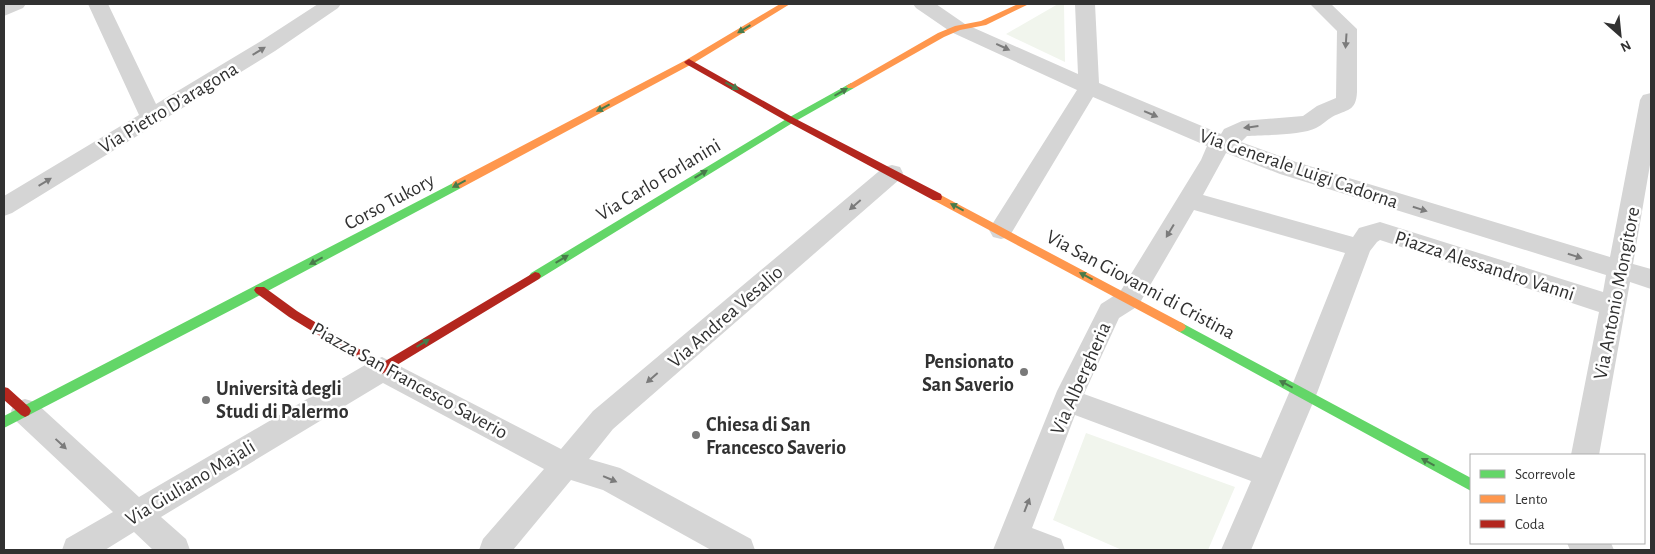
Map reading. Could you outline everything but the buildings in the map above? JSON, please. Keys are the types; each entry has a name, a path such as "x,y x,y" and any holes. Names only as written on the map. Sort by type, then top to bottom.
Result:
{"street":[{"path":"4,10 16,4"},
{"path":"98,4 151,117"},
{"name":"Via Pietro D'aragona","path":"4,207 268,46 331,4"},
{"name":"Corso Tukory","path":"14,416 260,290 689,62 786,4"},
{"name":"Via Generale Luigi Cadorna","path":"923,4 958,28 1089,88 1224,144 1298,171 1651,280"},
{"name":"Via Carlo Forlanini","path":"382,369 791,120 941,35 958,28 983,23 1025,4"},
{"path":"1001,230 1089,88 1085,4"},
{"name":"Via Albergheria","path":"1011,543 1067,400 1110,311 1129,299 1224,144 1232,135 1242,129 1308,123 1325,111 1340,106 1346,101 1348,87 1345,44 1347,29 1320,4"},
{"name":"Via San Giovanni di Cristina","path":"689,62 791,120 1001,230 1470,484"},
{"name":"Via Antonio Mongitore","path":"1585,454 1621,270 1651,100"},
{"name":"Via Andrea Vesalio","path":"494,550 603,420 892,173"},
{"path":"1189,200 1359,248 1303,393 1236,550"},
{"name":"Piazza Alessandro Vanni","path":"1359,248 1368,235 1380,231 1614,306"},
{"name":"Piazza San Francesco Saverio","path":"260,290 293,314 382,369 564,465 610,478 740,550"},
{"name":"Via Giuliano Majali","path":"77,550 382,369"},
{"path":"4,392 14,416 137,513 175,550"},
{"path":"1067,400 1269,474"},
{"path":"1011,543 1050,550"},
{"path":"1584,544 1599,550"}],"shaded area":[{"path":"1058,4 1064,4 1065,62 1006,34"},
{"path":"1086,433 1235,487 1208,550 1122,550 1053,520"}],"traffic: fast":[{"path":"535,276 791,120 851,86"},
{"path":"4,422 260,290 457,185"},
{"path":"1180,327 1470,484"}],"traffic: slow":[{"path":"457,185 689,62 786,4"},
{"path":"851,86 941,35 958,28 983,23 1025,4"},
{"path":"937,197 1180,327"}],"traffic: jam":[{"path":"689,62 791,120 937,197"},
{"path":"260,290 293,314 382,369 535,276"},
{"path":"4,392 25,411"}],"place":[{"name":"Pensionato San Saverio","path":"1024,372"},
{"name":"Università degli Studi di Palermo","path":"206,400"},
{"name":"Chiesa di San Francesco Saverio","path":"696,435"}]}
